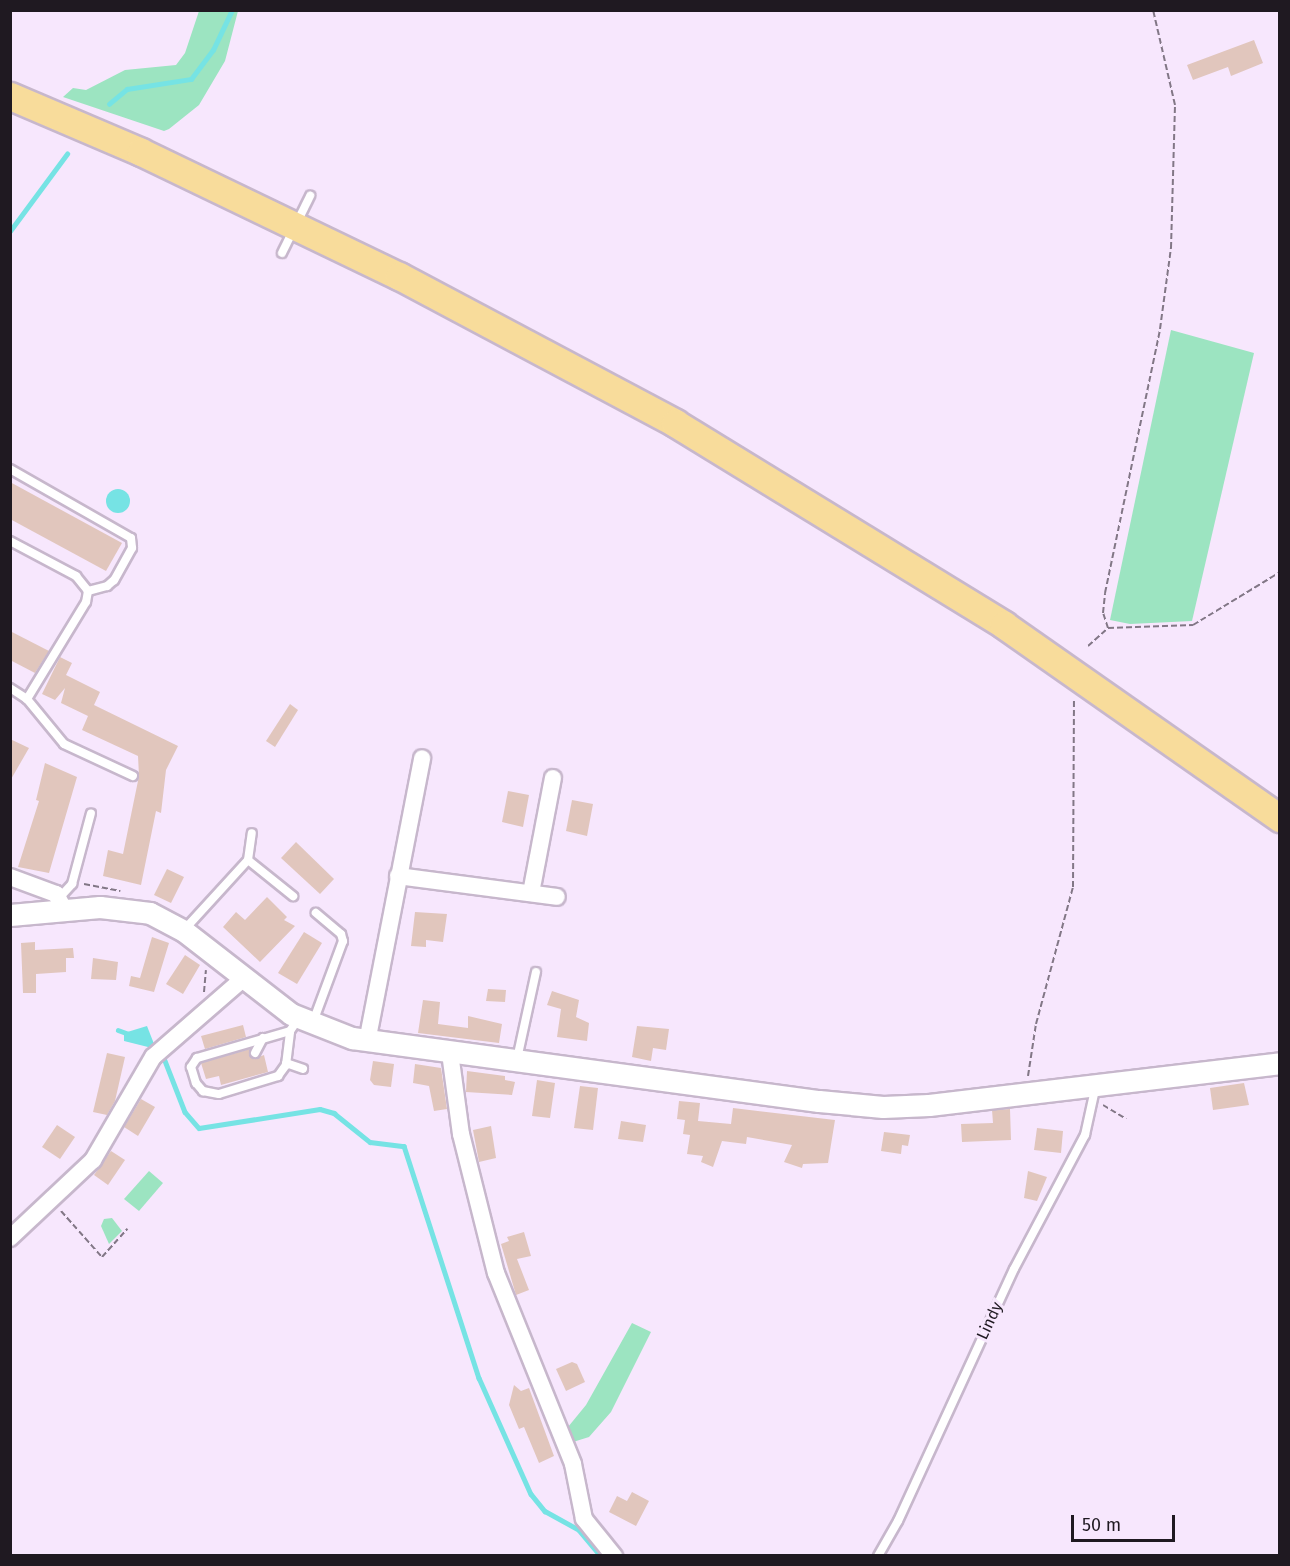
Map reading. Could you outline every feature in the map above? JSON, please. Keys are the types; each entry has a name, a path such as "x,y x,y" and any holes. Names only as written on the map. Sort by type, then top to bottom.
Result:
{"main road":[{"path":"10,96 296,225 505,330 786,488 1013,631 1280,818"}],"street":[{"path":"367,1042 422,758"},
{"path":"531,893 553,778"},
{"path":"398,876 557,897"},
{"path":"10,877 62,903"},
{"path":"10,915 62,903 127,908 150,913 184,931 300,1025 367,1042 859,1105 921,1105 1029,1093 1096,1093 1280,1063"},
{"path":"10,1238 93,1160 159,1051 244,978"},
{"path":"450,1053 459,1124 496,1273 573,1464 584,1519 614,1556"}],"lane":[{"path":"282,253 310,196"},
{"path":"10,469 130,538 132,548 114,580 106,586 88,591"},
{"path":"10,541 80,579 88,591 86,602 27,699"},
{"path":"10,687 27,699 64,744 133,776"},
{"path":"62,903 72,884 91,813"},
{"path":"184,931 248,860 252,833"},
{"path":"248,860 293,896"},
{"path":"300,1025 197,1058 191,1067 199,1088 212,1095 255,1086 278,1076 286,1063 300,1025 343,941 341,934 316,913"},
{"path":"517,1062 536,972"},
{"path":"255,1053 263,1038"},
{"path":"286,1063 303,1069"},
{"name":"Lindy","path":"878,1556 898,1521 1014,1269 1085,1135 1096,1093"}],"path":[{"path":"1107,628 1103,613 1105,593 1160,329 1171,248 1174,105 1153,10"},
{"path":"1088,646 1107,628 1193,625 1280,572"},
{"path":"1029,1093 1033,1036 1073,887 1074,695"},
{"path":"1096,1093 1126,1119"},
{"path":"52,1201 81,1238 102,1257 127,1229"}],"shaded area":[{"path":"199,11 238,11 225,61 199,105 169,129 164,131 63,97 73,88 86,90 125,70 176,65 185,53"},
{"path":"1171,330 1254,353 1192,621 1130,624 1110,620"},
{"path":"113,489 123,489 130,496 130,506 123,513 113,513 106,506 106,496"},
{"path":"147,1026 156,1049 124,1041 124,1033"},
{"path":"149,1171 163,1183 139,1211 124,1199"},
{"path":"112,1218 122,1231 109,1244 101,1226 104,1219"},
{"path":"632,1323 651,1332 611,1412 589,1437 573,1442 568,1427 586,1405"}],"building":[{"path":"1254,40 1263,63 1231,76 1228,67 1193,80 1187,65"},
{"path":"10,482 122,543 106,571 10,519"},
{"path":"10,631 49,651 35,673 10,660"},
{"path":"60,657 72,663 66,675 100,692 94,705 178,746 166,770 161,813 156,811 141,885 103,876 108,850 123,854 139,776 138,756 82,730 88,716 61,703 65,688 55,700 42,694"},
{"path":"290,704 298,710 275,747 266,741"},
{"path":"10,739 29,748 10,781"},
{"path":"45,763 77,777 49,873 18,867 39,801 36,800"},
{"path":"508,791 529,795 523,827 502,822"},
{"path":"572,800 593,804 587,836 566,831"},
{"path":"296,842 334,879 320,894 281,858"},
{"path":"167,869 184,877 171,903 154,895"},
{"path":"267,897 287,917 284,920 295,926 260,962 223,927 236,912 245,920"},
{"path":"415,912 447,914 443,942 426,940 426,947 411,946"},
{"path":"304,932 322,943 297,984 278,973"},
{"path":"152,937 169,943 154,992 129,986 131,976 140,978"},
{"path":"35,942 35,950 73,948 74,958 66,958 66,972 36,974 36,993 23,993 21,943"},
{"path":"185,955 200,965 183,994 166,984"},
{"path":"93,958 118,962 116,980 91,979"},
{"path":"488,989 506,990 505,1002 486,1001"},
{"path":"552,991 579,1000 576,1017 589,1023 587,1041 557,1037 561,1009 547,1005"},
{"path":"423,1000 440,1002 438,1024 468,1028 468,1016 502,1024 499,1043 418,1033"},
{"path":"243,1025 246,1037 205,1049 201,1036"},
{"path":"637,1026 669,1029 666,1050 653,1048 651,1061 632,1057"},
{"path":"250,1049 253,1059 264,1055 268,1072 221,1085 219,1076 206,1079 201,1063"},
{"path":"107,1053 125,1057 115,1101 107,1115 93,1112"},
{"path":"373,1061 394,1064 391,1087 374,1085 370,1080"},
{"path":"415,1064 441,1068 447,1109 434,1111 429,1086 413,1083"},
{"path":"467,1071 505,1076 505,1080 515,1082 512,1095 466,1092"},
{"path":"537,1080 555,1083 550,1118 532,1116"},
{"path":"1244,1083 1249,1105 1213,1110 1210,1088"},
{"path":"580,1086 598,1088 593,1130 574,1128"},
{"path":"141,1099 155,1107 138,1136 124,1127"},
{"path":"679,1101 700,1103 698,1121 731,1124 733,1108 835,1120 828,1163 803,1164 802,1168 784,1162 792,1145 747,1137 746,1144 722,1141 713,1167 701,1162 703,1156 687,1154 690,1135 683,1134 685,1120 677,1119"},
{"path":"1010,1109 1011,1140 962,1142 961,1124 993,1123 992,1110"},
{"path":"621,1121 646,1125 643,1142 618,1139"},
{"path":"57,1125 75,1137 60,1159 42,1147"},
{"path":"491,1126 496,1158 479,1162 473,1130"},
{"path":"1037,1128 1063,1131 1061,1153 1034,1150"},
{"path":"884,1132 910,1135 908,1146 902,1145 901,1154 881,1151"},
{"path":"111,1151 125,1160 108,1185 94,1175"},
{"path":"1028,1171 1047,1177 1037,1201 1024,1198"},
{"path":"524,1232 531,1256 517,1259 529,1290 516,1295 501,1244 509,1241 507,1237"},
{"path":"572,1362 577,1364 585,1382 566,1391 556,1369"},
{"path":"514,1385 521,1391 529,1388 554,1456 539,1463 524,1427 519,1429 509,1405"},
{"path":"632,1492 649,1501 636,1526 609,1512 617,1496 627,1501"}],"waterway":[{"path":"109,104 127,89 191,79 213,50 232,10"},
{"path":"10,231 67,154"},
{"path":"118,1030 129,1034"},
{"path":"162,1053 185,1112 199,1128 320,1109 334,1113 370,1142 404,1146 479,1378 531,1494 545,1511 579,1530 601,1556"}]}
